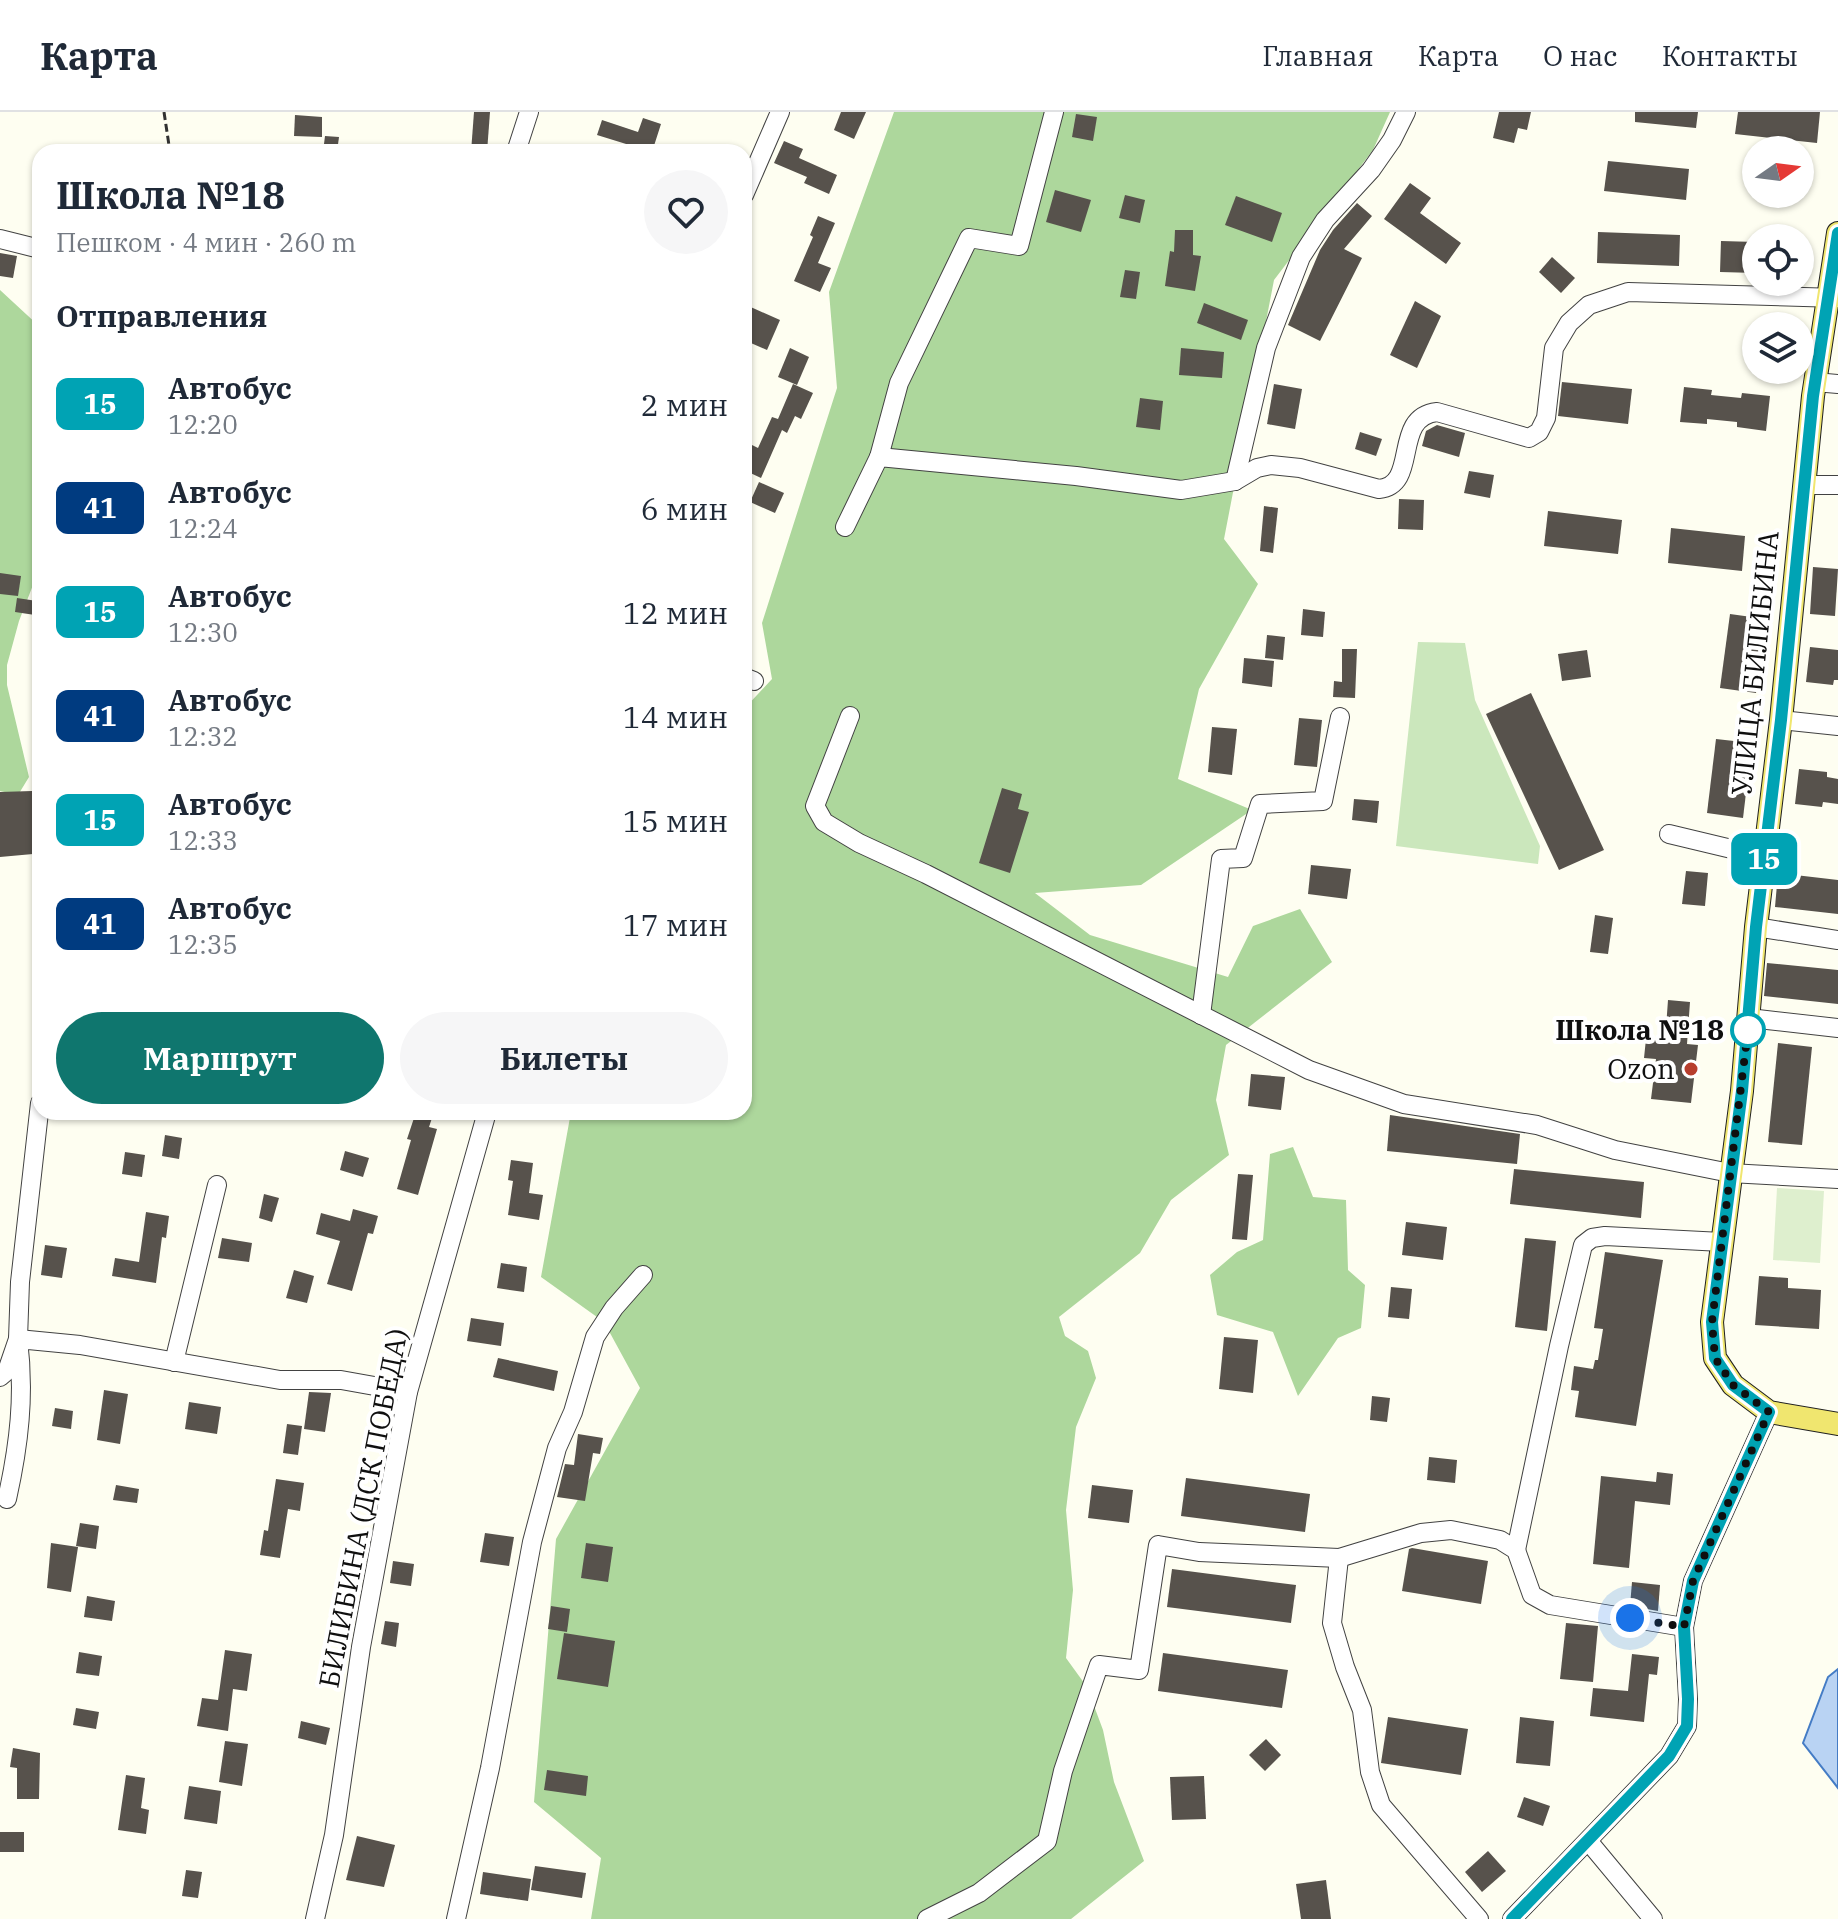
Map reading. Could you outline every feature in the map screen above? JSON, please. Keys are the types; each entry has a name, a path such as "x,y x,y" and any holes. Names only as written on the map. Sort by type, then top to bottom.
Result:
{"main road":[{"name":"УЛИЦА БИЛИБИНА","path":"1838,233 1827,383 1804,485 1749,1018 1712,1322 1715,1358 1733,1385 1769,1412 1838,1424"}],"street":[{"path":"519,144 529,112"},
{"path":"752,177 780,112"},
{"path":"845,527 879,457 899,383 969,238 1019,246 1054,112"},
{"path":"1235,481 1266,348 1301,257 1325,220 1371,170 1392,140 1406,112"},
{"path":"0,239 32,247"},
{"path":"879,457 1076,476 1181,490 1219,486 1257,468 1271,465 1300,468 1368,486 1389,488 1397,481 1415,421 1425,413 1437,412 1529,438 1539,432 1546,418 1554,348 1569,323 1589,305 1628,292 1832,297"},
{"path":"1804,485 1838,485"},
{"path":"850,716 815,806 824,822 859,843 926,874 1309,1070 1404,1104 1537,1125 1615,1150 1730,1173 1838,1179"},
{"path":"1201,1015 1221,859 1243,858 1260,804 1323,801 1340,717"},
{"path":"1781,720 1838,726"},
{"path":"1669,834 1765,857"},
{"path":"1756,927 1838,940"},
{"path":"1749,1018 1838,1028"},
{"path":"7,1499 22,1412 23,1376 18,1339 20,1282 38,1120"},
{"name":"БИЛИБИНА (ДСК ПОБЕДА)","path":"315,1919 334,1835 361,1647 408,1392 485,1120"},
{"path":"174,1362 217,1185"},
{"path":"1684,1627 1550,1605 1532,1595 1516,1550 1583,1245 1592,1238 1605,1236 1722,1242"},
{"path":"456,1919 490,1768 532,1542 557,1448 573,1412 595,1337 614,1308 643,1275"},
{"path":"18,1339 80,1345 280,1380 341,1380 408,1392"},
{"path":"0,1377 7,1371 18,1339"},
{"path":"1512,1919 1669,1756 1687,1726 1684,1627 1693,1581 1769,1412"},
{"path":"927,1919 979,1893 1047,1841 1063,1771 1099,1665 1139,1670 1158,1545 1199,1552 1339,1558 1421,1533 1451,1530 1500,1540 1516,1550"},
{"path":"1339,1558 1332,1623 1362,1710 1370,1772 1381,1805 1479,1919"},
{"path":"1589,1842 1653,1919"}],"path":[{"path":"164,112 169,144"}],"green space":[{"path":"894,112 1390,112 1373,150 1274,280 1224,539 1258,584 1199,689 1178,779 1252,810 1141,885 1035,893 1090,935 1228,977 1253,926 1300,909 1332,962 1226,1045 1216,1100 1229,1155 1171,1200 1140,1253 1059,1317 1065,1336 1088,1351 1096,1378 1076,1427 1066,1510 1073,1590 1066,1658 1087,1687 1103,1730 1114,1782 1144,1861 1071,1919 591,1919 601,1858 534,1802 556,1539 640,1388 604,1322 541,1277 570,1120 752,1120 752,700 772,679 762,623 837,388 829,292"},
{"path":"0,290 32,320 32,588 7,665 7,685 29,777 18,795 0,791"},
{"path":"1418,642 1465,643 1475,700 1540,846 1538,864 1396,846"},
{"path":"1293,1147 1313,1197 1346,1200 1348,1270 1365,1285 1361,1328 1338,1338 1298,1396 1273,1332 1217,1315 1210,1275 1237,1252 1263,1240 1270,1154"},
{"path":"1777,1188 1824,1191 1820,1263 1773,1260"}],"water":[{"path":"1838,1669 1838,1788 1803,1743 1828,1677"}],"building":[{"path":"474,112 490,112 488,144 472,144"},
{"path":"841,112 866,112 854,139 834,130"},
{"path":"1499,112 1531,112 1527,130 1518,128 1514,143 1493,138"},
{"path":"1635,112 1698,112 1696,128 1635,122"},
{"path":"1738,112 1820,112 1817,143 1814,143 1814,136 1735,134"},
{"path":"1076,114 1097,117 1093,141 1072,137"},
{"path":"295,115 322,117 322,137 294,136"},
{"path":"643,118 661,124 655,144 626,144 597,135 602,120 638,132"},
{"path":"325,136 339,137 338,144 324,144"},
{"path":"784,141 803,149 799,158 837,175 829,194 804,183 807,177 774,163"},
{"path":"1608,161 1689,169 1686,200 1604,191"},
{"path":"1410,183 1431,198 1420,213 1461,243 1446,264 1384,219"},
{"path":"1055,190 1091,200 1081,232 1046,222"},
{"path":"1125,195 1145,200 1140,223 1119,218"},
{"path":"1236,196 1282,213 1272,242 1225,225"},
{"path":"1357,203 1372,216 1344,249 1362,258 1320,341 1288,325 1320,250"},
{"path":"818,216 835,223 818,263 831,268 820,292 794,281 813,237 810,235"},
{"path":"1175,230 1193,230 1193,255 1201,256 1195,291 1165,286 1170,251 1174,252"},
{"path":"1598,232 1680,235 1679,266 1597,263"},
{"path":"1721,241 1742,242 1742,273 1720,272"},
{"path":"0,253 17,256 13,278 0,276"},
{"path":"1552,257 1575,278 1561,293 1539,272"},
{"path":"1125,270 1140,272 1136,299 1120,297"},
{"path":"1415,301 1441,316 1417,368 1390,355"},
{"path":"1204,303 1248,320 1241,340 1197,323"},
{"path":"752,308 780,320 767,350 752,343"},
{"path":"790,348 809,357 797,385 778,377"},
{"path":"1181,348 1224,352 1222,378 1179,375"},
{"path":"1562,382 1632,389 1628,424 1558,416"},
{"path":"793,384 813,393 801,419 795,416 787,433 782,430 761,478 752,474 752,445 758,448 772,417 778,419"},
{"path":"1274,384 1302,389 1295,429 1267,424"},
{"path":"1684,387 1712,390 1711,395 1741,398 1742,393 1770,396 1766,431 1737,427 1737,422 1707,419 1707,424 1680,422"},
{"path":"1140,398 1163,401 1160,430 1136,427"},
{"path":"1437,425 1465,433 1459,457 1422,446 1426,431"},
{"path":"1360,432 1382,439 1376,456 1355,449"},
{"path":"1469,471 1494,475 1490,498 1464,493"},
{"path":"759,482 784,493 775,513 752,503"},
{"path":"1399,499 1424,500 1423,530 1398,529"},
{"path":"1264,506 1278,508 1273,553 1260,551"},
{"path":"1548,511 1622,520 1618,554 1544,546"},
{"path":"1671,528 1745,536 1742,571 1668,563"},
{"path":"1813,567 1838,569 1835,616 1810,614"},
{"path":"0,573 21,576 18,596 0,594"},
{"path":"17,598 32,600 32,615 15,612"},
{"path":"1303,609 1325,612 1323,637 1301,635"},
{"path":"1730,614 1766,619 1756,693 1720,688"},
{"path":"1267,635 1285,637 1283,660 1265,658"},
{"path":"1810,647 1838,650 1838,680 1834,680 1833,685 1806,682"},
{"path":"1342,649 1357,649 1355,698 1333,697 1334,681 1342,682"},
{"path":"1587,650 1591,677 1562,681 1558,654"},
{"path":"1244,658 1274,661 1272,687 1242,683"},
{"path":"1531,693 1604,850 1559,870 1486,714"},
{"path":"1299,718 1322,720 1317,767 1294,765"},
{"path":"1212,727 1237,729 1232,775 1208,772"},
{"path":"1716,739 1752,743 1743,818 1707,813"},
{"path":"1799,769 1827,772 1827,777 1838,779 1838,804 1823,802 1822,807 1795,804"},
{"path":"1002,788 1022,794 1018,809 1029,812 1010,873 979,863"},
{"path":"32,791 32,854 0,857 0,792"},
{"path":"1354,799 1379,801 1377,823 1352,820"},
{"path":"1311,865 1351,869 1347,899 1308,894"},
{"path":"1686,871 1708,873 1705,906 1682,904"},
{"path":"1778,873 1838,880 1838,914 1775,907"},
{"path":"1595,915 1613,918 1608,954 1590,952"},
{"path":"1767,963 1838,970 1838,1004 1764,996"},
{"path":"1668,1000 1690,1002 1687,1044 1698,1045 1691,1103 1651,1099 1656,1059 1644,1058 1646,1039 1665,1042"},
{"path":"1778,1043 1812,1047 1802,1145 1768,1142"},
{"path":"1251,1074 1285,1077 1281,1110 1248,1106"},
{"path":"1390,1115 1520,1134 1517,1164 1387,1151"},
{"path":"413,1120 431,1120 429,1127 437,1129 418,1195 397,1189 411,1140 407,1139"},
{"path":"165,1135 182,1138 179,1159 162,1156"},
{"path":"345,1151 369,1158 363,1177 340,1170"},
{"path":"125,1152 145,1155 142,1177 122,1174"},
{"path":"511,1160 533,1163 529,1193 543,1195 539,1220 508,1215 513,1181 508,1180"},
{"path":"1514,1169 1644,1182 1641,1218 1510,1204"},
{"path":"1238,1174 1253,1175 1247,1240 1232,1239"},
{"path":"264,1194 279,1198 272,1222 259,1218"},
{"path":"353,1209 378,1216 373,1234 368,1233 352,1291 327,1284 340,1241 316,1234 321,1213 350,1221"},
{"path":"146,1212 169,1216 166,1238 162,1237 156,1283 112,1276 115,1258 139,1262"},
{"path":"1406,1222 1447,1227 1443,1260 1402,1255"},
{"path":"222,1238 252,1243 249,1262 218,1258"},
{"path":"1525,1238 1556,1241 1547,1331 1515,1327"},
{"path":"45,1245 67,1248 62,1278 41,1275"},
{"path":"1605,1252 1663,1260 1636,1426 1575,1417 1579,1391 1571,1390 1574,1366 1593,1369 1595,1360 1598,1360 1603,1329 1594,1328"},
{"path":"501,1263 527,1267 524,1292 497,1288"},
{"path":"294,1270 314,1276 307,1303 286,1298"},
{"path":"1759,1276 1788,1278 1788,1288 1821,1290 1819,1329 1755,1325"},
{"path":"1391,1287 1412,1289 1409,1319 1388,1317"},
{"path":"471,1318 504,1323 501,1346 467,1341"},
{"path":"1224,1337 1258,1340 1253,1393 1219,1389"},
{"path":"498,1358 558,1371 554,1391 493,1377"},
{"path":"104,1390 128,1394 120,1444 97,1440"},
{"path":"309,1392 331,1393 325,1432 304,1429"},
{"path":"1372,1396 1390,1398 1387,1422 1370,1420"},
{"path":"189,1402 221,1407 217,1434 185,1429"},
{"path":"55,1408 73,1411 71,1429 52,1426"},
{"path":"287,1424 302,1426 298,1455 283,1453"},
{"path":"578,1434 603,1438 600,1454 593,1453 585,1501 557,1497 565,1464 574,1465"},
{"path":"1429,1457 1457,1460 1455,1483 1427,1480"},
{"path":"1657,1472 1673,1474 1670,1505 1635,1501 1629,1568 1593,1564 1601,1476 1656,1482"},
{"path":"1186,1478 1310,1494 1305,1532 1181,1516"},
{"path":"276,1479 304,1483 300,1511 288,1509 280,1558 260,1555 264,1530 268,1531"},
{"path":"116,1485 139,1489 137,1503 113,1500"},
{"path":"1092,1485 1133,1490 1129,1523 1088,1518"},
{"path":"80,1523 99,1526 96,1549 76,1546"},
{"path":"485,1533 514,1537 509,1566 480,1562"},
{"path":"51,1543 78,1547 71,1592 47,1588"},
{"path":"586,1543 613,1547 608,1582 581,1578"},
{"path":"1409,1549 1488,1561 1481,1604 1402,1591"},
{"path":"393,1561 414,1564 411,1586 390,1583"},
{"path":"1172,1569 1296,1585 1291,1623 1167,1607"},
{"path":"1632,1582 1660,1585 1658,1611 1630,1606"},
{"path":"87,1596 115,1601 112,1621 84,1617"},
{"path":"551,1606 570,1609 567,1632 548,1629"},
{"path":"385,1621 399,1623 396,1647 381,1644"},
{"path":"1566,1623 1598,1626 1593,1682 1560,1679"},
{"path":"564,1633 615,1641 608,1687 557,1679"},
{"path":"225,1650 252,1654 247,1691 233,1689 228,1731 197,1726 202,1698 218,1700"},
{"path":"79,1652 102,1656 99,1676 76,1673"},
{"path":"1163,1653 1288,1670 1282,1708 1158,1691"},
{"path":"1632,1654 1659,1657 1657,1675 1649,1674 1644,1722 1590,1716 1593,1688 1628,1691"},
{"path":"76,1708 99,1712 96,1729 73,1725"},
{"path":"1388,1717 1468,1729 1461,1775 1381,1763"},
{"path":"1520,1717 1554,1721 1550,1766 1516,1763"},
{"path":"301,1721 330,1728 326,1745 298,1738"},
{"path":"1266,1739 1281,1755 1265,1771 1249,1755"},
{"path":"225,1741 248,1744 242,1786 219,1782"},
{"path":"13,1748 40,1753 39,1799 17,1799 17,1768 10,1767"},
{"path":"547,1770 588,1776 586,1796 544,1790"},
{"path":"126,1775 145,1778 141,1808 149,1810 146,1834 118,1830"},
{"path":"1204,1776 1206,1819 1172,1820 1170,1777"},
{"path":"189,1786 221,1791 217,1824 184,1819"},
{"path":"1524,1797 1550,1806 1543,1826 1517,1817"},
{"path":"0,1832 24,1832 24,1852 0,1852"},
{"path":"357,1836 395,1845 384,1887 346,1880"},
{"path":"1488,1851 1506,1871 1482,1892 1465,1872"},
{"path":"535,1866 586,1873 582,1898 531,1890"},
{"path":"186,1870 202,1872 198,1898 182,1896"},
{"path":"483,1872 531,1879 528,1901 480,1894"},
{"path":"1326,1880 1331,1919 1301,1919 1296,1884"}],"bus line":[{"name":"15","path":"1512,1919 1669,1756 1687,1726 1684,1627 1693,1581 1769,1412 1733,1385 1715,1358 1712,1322 1742,1091 1756,927 1781,720 1813,396 1838,233"}],"place":[{"name":"Школа №18","path":"1748,1030"},
{"name":"Ozon","path":"1691,1069"}],"route":[{"path":"1630,1618 1684,1627 1693,1581 1769,1412 1733,1385 1715,1358 1712,1322 1748,1030"}]}
